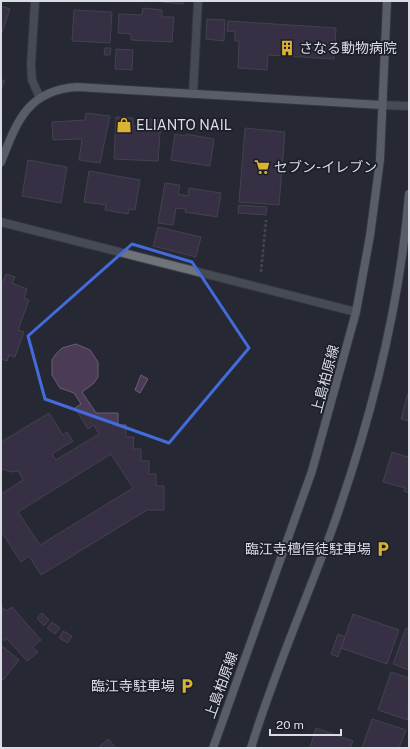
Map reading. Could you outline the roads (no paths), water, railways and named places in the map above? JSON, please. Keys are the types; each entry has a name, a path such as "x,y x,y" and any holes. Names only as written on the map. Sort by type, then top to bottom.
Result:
{"street":[{"path":"34,1 31,65 32,80 40,98"},
{"path":"193,94 198,1"},
{"name":"上島柏原線","path":"213,748 312,471 356,312 376,198 380,160 387,1"},
{"path":"1,162 14,128 29,106 52,91 77,87 409,106"},
{"path":"251,748 331,531 359,445 389,323 409,194"},
{"path":"1,222 356,312"}],"place":[{"name":"さなる動物病院","path":"287,48"},
{"name":"ELIANTO NAIL","path":"124,125"},
{"name":"セブン-イレブン","path":"262,167"},
{"name":"臨江寺檀信徒駐車場","path":"383,549"},
{"name":"臨江寺駐車場","path":"187,686"}]}
